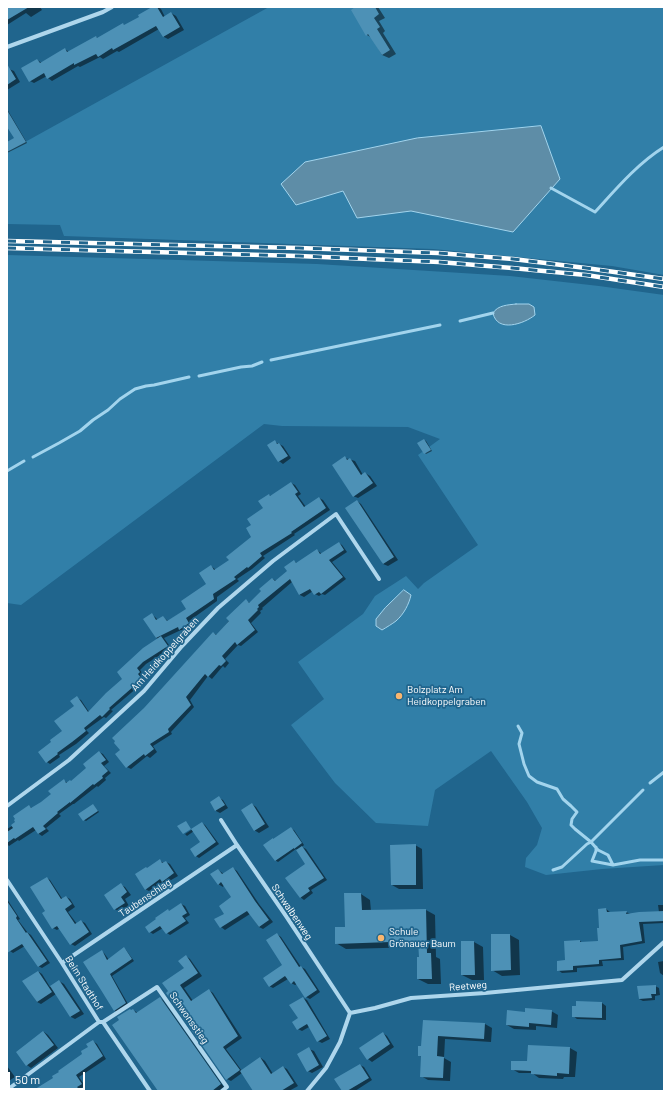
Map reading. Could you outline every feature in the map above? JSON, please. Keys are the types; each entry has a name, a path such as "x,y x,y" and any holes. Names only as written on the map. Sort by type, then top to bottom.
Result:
{"street":[{"path":"7,47 103,12 112,7"},
{"name":"Am Heidkoppelgraben","path":"7,806 69,760 144,691 182,646 218,608 273,561 336,514 379,579"},
{"name":"Schwalbenweg","path":"221,820 350,1012"},
{"name":"Taubenschlag","path":"62,963 237,845"},
{"name":"Beim Stadthof","path":"7,880 101,1022 150,1091"},
{"name":"Reetweg","path":"350,1012 375,1008 411,998 485,993 622,980 664,942"},
{"name":"Schwonsstieg","path":"101,1022 157,987 227,1087 222,1091"},
{"path":"307,1091 326,1068 340,1042 350,1012"},
{"path":"8,1090 101,1022"}],"shaded area":[{"path":"269,7 664,7 664,275 612,266 433,249 64,236 60,225 7,224 7,152"},
{"path":"541,126 560,179 513,232 411,211 357,218 343,191 296,205 281,184 305,162 417,138"},
{"path":"7,255 317,264 510,276 664,295 664,865 602,869 546,875 525,867 526,858 537,845 542,828 527,802 491,751 435,790 428,826 376,823 335,783 291,725 324,699 298,662 363,614 375,596 406,576 418,589 424,583 478,545 418,455 440,439 408,427 282,426 264,424 21,605 7,603"},
{"path":"529,304 534,307 535,315 518,324 511,325 500,323 496,319 493,313 495,310 503,306"},
{"path":"404,590 411,595 406,609 396,621 382,630 376,626 376,619"}],"building":[{"path":"7,7 29,7 7,20"},
{"path":"152,7 157,7 163,17 171,12 180,27 163,37 156,26 113,50 112,48 98,57 96,54 74,65 74,63 47,79 44,73 29,82 21,68 37,59 40,63 65,48 67,52 96,36 97,38 123,23 124,25 139,17 138,15"},
{"path":"355,7 375,7 379,14 374,18 380,27 377,29 390,50 382,55 368,34 366,36 351,10"},
{"path":"7,64 16,79 7,85"},
{"path":"7,110 26,142 7,152 7,142 14,138 7,127"},
{"path":"424,439 431,450 424,454 417,443"},
{"path":"275,440 277,444 279,443 288,456 278,462 267,445"},
{"path":"345,456 347,460 350,458 361,475 365,472 373,483 353,497 332,465"},
{"path":"291,482 298,492 295,494 304,507 319,497 326,508 291,532 292,533 260,553 262,556 234,577 236,579 213,594 214,599 186,618 189,623 179,630 178,627 156,638 143,619 152,613 156,620 163,616 167,621 186,609 181,601 206,584 199,573 211,565 214,570 229,560 226,557 251,537 246,528 251,525 247,519 263,508 258,501 269,494 270,496"},
{"path":"357,500 394,557 383,564 345,508"},
{"path":"339,542 344,550 329,560 343,577 321,594 319,592 314,595 310,589 299,595 290,579 258,605 258,610 248,620 255,630 237,645 235,642 222,656 226,661 221,666 219,665 208,677 205,674 186,697 191,705 168,729 169,732 150,744 154,749 145,756 144,754 126,768 115,754 120,750 112,738 144,708 213,632 216,635 229,621 226,618 246,599 249,603 261,591 259,589 272,578 275,581 287,571 284,567 294,560 296,563 317,549 320,554"},
{"path":"161,636 168,646 143,662 137,668 140,672 138,674 142,679 109,708 110,709 102,717 100,715 84,728 86,731 46,763 38,752 62,731 54,721 74,706 70,701 77,696 88,712 122,679 117,672 143,648"},
{"path":"99,751 106,760 101,763 108,771 102,776 103,778 57,812 58,813 43,826 46,829 38,834 33,827 7,843 7,832 13,828 11,825 15,822 13,816 29,805 31,808 41,802 51,794 48,791 64,779 66,783 70,780 71,781 86,768 83,764"},
{"path":"219,796 225,805 215,811 210,802"},
{"path":"252,803 265,824 254,831 241,810"},
{"path":"93,804 98,811 83,821 78,814"},
{"path":"186,821 191,829 183,834 177,826"},
{"path":"202,822 216,842 195,857 190,849 200,842 191,829"},
{"path":"291,827 302,843 275,861 263,845"},
{"path":"416,844 416,885 391,885 390,845"},
{"path":"302,846 324,878 308,888 310,891 300,898 285,878 305,864 296,850"},
{"path":"160,859 162,863 166,861 174,873 162,882 160,879 145,890 135,874"},
{"path":"233,867 269,920 259,927 247,911 220,928 214,919 224,914 219,906 231,897 221,882 218,885 210,874 218,869 222,874"},
{"path":"47,877 61,899 66,896 72,904 65,909 75,924 81,920 89,932 70,945 57,926 52,929 42,913 45,911 30,887"},
{"path":"121,883 127,892 121,897 125,903 114,910 104,895"},
{"name":"Schule Grönauer Baum","path":"344,893 361,893 362,910 426,909 427,953 431,953 432,979 417,979 417,957 419,957 418,941 335,944 335,927 345,927"},
{"path":"7,901 26,933 27,932 47,961 38,967 22,944 7,953"},
{"path":"181,903 187,913 182,916 186,921 166,934 160,926 149,933 145,927 168,909 169,911"},
{"path":"606,908 607,912 627,911 626,914 664,911 664,921 639,922 642,941 620,945 621,958 599,960 599,964 573,966 573,970 557,971 557,961 565,960 564,941 598,941 598,909"},
{"path":"277,933 299,967 301,966 317,990 305,998 294,981 291,984 285,976 269,987 263,978 282,965 266,940"},
{"path":"491,934 510,934 511,970 491,971"},
{"path":"461,941 474,941 475,975 461,975"},
{"path":"124,947 132,959 110,974 126,1003 114,1011 83,962 102,950 107,960"},
{"path":"186,955 198,973 180,985 191,1001 209,989 238,1036 223,1047 240,1070 226,1080 166,993 168,991 162,983 184,968 178,961"},
{"path":"38,971 52,992 37,1002 22,981"},
{"path":"59,980 80,1011 70,1017 50,986"},
{"path":"656,985 656,994 651,994 652,998 639,999 637,986"},
{"path":"160,997 221,1084 212,1091 158,1091 112,1025 119,1020 117,1017 130,1009 133,1009 136,1013"},
{"path":"303,997 327,1036 317,1042 307,1024 297,1030 292,1022 298,1018 289,1005"},
{"path":"576,1001 602,1002 602,1018 572,1017 572,1006 576,1006"},
{"path":"525,1008 552,1010 551,1025 529,1023 529,1027 506,1025 507,1010 525,1012"},
{"path":"423,1020 485,1023 484,1039 438,1036 437,1056 444,1057 443,1078 420,1077 421,1056 418,1056 418,1046 421,1046"},
{"path":"43,1031 54,1045 26,1066 16,1052"},
{"path":"383,1032 390,1044 367,1060 359,1048"},
{"path":"93,1040 103,1056 76,1075 82,1084 77,1087 78,1088 73,1091 32,1091 53,1078 52,1076 59,1072 58,1071 82,1054 81,1051 88,1047 86,1044"},
{"path":"528,1045 570,1047 569,1074 557,1073 557,1076 531,1074 531,1071 511,1070 511,1061 527,1061"},
{"path":"309,1047 319,1065 307,1072 297,1054"},
{"path":"260,1057 271,1074 283,1066 294,1083 281,1091 253,1091 240,1071"},
{"path":"360,1064 369,1078 347,1091 342,1091 334,1079"}],"waterway":[{"path":"551,188 595,212 636,169 664,147"},
{"path":"460,321 493,313"},
{"path":"271,360 440,325"},
{"path":"199,376 252,366 262,362"},
{"path":"33,457 80,431 135,389 189,377"},
{"path":"7,471 24,461"},
{"path":"518,726 522,733 519,744 529,776 537,782 557,789 563,799 577,812 572,819 571,825 598,850 608,855 613,865"},
{"path":"650,783 664,772"},
{"path":"553,870 562,867 591,842 643,790"},
{"path":"596,847 592,861 613,865 640,860 664,860"}],"railway":[{"path":"7,241 438,253 513,259 664,279"},
{"path":"7,248 299,256 439,262 586,275 664,287"}],"place":[{"name":"Bolzplatz Am Heidkoppelgraben","path":"399,696"},
{"name":"Schule Grönauer Baum","path":"381,938"}]}
